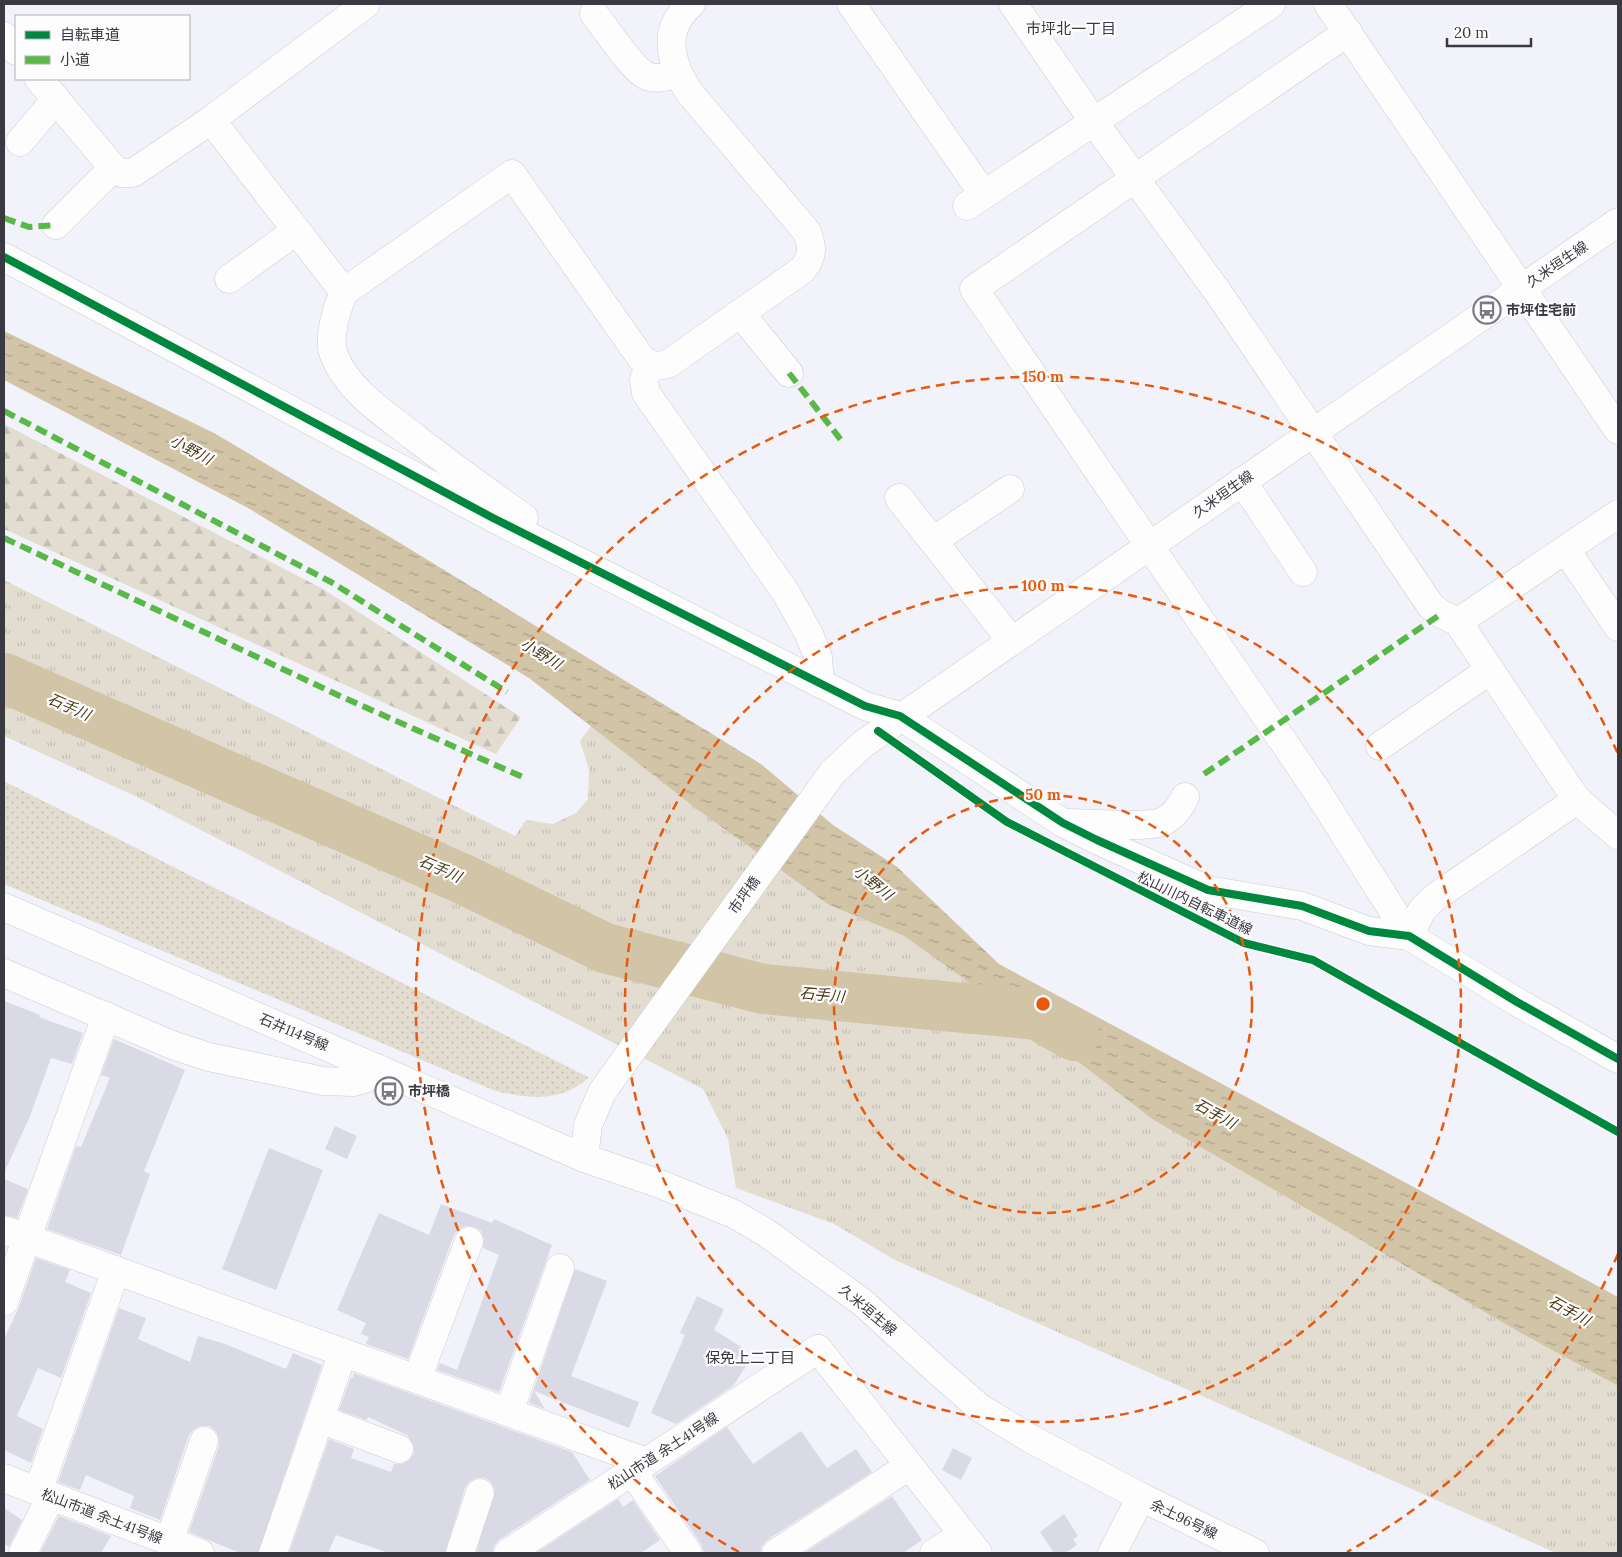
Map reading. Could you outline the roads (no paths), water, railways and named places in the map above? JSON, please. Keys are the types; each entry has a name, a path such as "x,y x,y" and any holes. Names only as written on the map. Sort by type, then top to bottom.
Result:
{"street":[{"path":"20,142 47,89 113,168 121,173 133,173 211,120 366,4"},
{"path":"558,549 530,522 454,468 369,401 346,376 333,354 337,308 344,292 512,174 640,358 649,365 668,364 802,270 810,260 813,247 808,232 689,92 678,74 672,57 671,38 676,20 691,4"},
{"path":"851,4 975,200 1270,4"},
{"path":"1013,4 1094,122 1217,291 1431,606 1441,614 1458,622 1577,800 1618,835"},
{"path":"1328,4 1522,288 1614,415"},
{"path":"594,14 636,68 646,76 659,78 678,74"},
{"path":"1348,32 974,289 1315,788 1409,936"},
{"path":"4,36 15,50"},
{"path":"211,120 344,292"},
{"path":"56,225 113,168"},
{"name":"久米垣生線","path":"832,772 863,744 900,716 1618,222"},
{"path":"229,279 296,231"},
{"path":"4,257 493,518 558,549 865,706 900,716 1063,823 1208,890 1302,906 1369,931 1409,936 1517,1002 1618,1059"},
{"path":"740,313 789,373"},
{"path":"649,365 644,380 646,393 786,593 809,634 818,657 820,684"},
{"path":"1242,480 1304,572"},
{"path":"933,541 1010,489"},
{"path":"899,498 1011,640"},
{"path":"1458,622 1618,514"},
{"path":"1566,550 1618,626"},
{"path":"1380,746 1490,670"},
{"name":"市坪橋","path":"584,1158 588,1125 602,1092 832,772"},
{"path":"1063,823 1143,824 1162,822 1180,808 1185,797"},
{"path":"1409,936 1422,910 1434,898 1577,800"},
{"name":"石井114号線","path":"4,906 584,1158"},
{"path":"4,973 172,1045 209,1057 323,1080 353,1082 367,1078 378,1068"},
{"path":"4,1302 15,1234 106,1016"},
{"name":"久米垣生線","path":"584,1158 660,1184 725,1210 765,1232 862,1302 980,1408 1031,1439 1141,1497"},
{"path":"15,1234 509,1412 639,1466 688,1553"},
{"path":"417,1379 469,1241"},
{"path":"509,1412 560,1268"},
{"path":"23,1553 45,1494 116,1270"},
{"name":"松山市道 余土41号線","path":"508,1553 818,1349 910,1466"},
{"path":"273,1553 343,1352"},
{"path":"320,1419 399,1450"},
{"path":"169,1542 204,1441"},
{"path":"776,1553 910,1466 970,1544 934,1553"},
{"name":"松山市道 余土41号線","path":"4,1478 200,1553"},
{"path":"460,1553 480,1493"},
{"path":"1112,1553 1141,1497"},
{"name":"余土96号線","path":"1141,1497 1255,1553"}],"water":[{"name":"小野川","path":"4,331 214,433 400,543 761,764 833,825 896,866 999,964 1618,1297 1618,1386 1519,1332 1152,1119 1058,1046 904,936 829,905 698,810 529,678 248,508 4,380"}],"waterway":[{"name":"石手川","path":"4,678 465,880 605,948 763,989 1037,1015 1074,1036"}],"place":[{"name":"市坪住宅前","path":"1487,310"},
{"name":"市坪橋","path":"389,1091"}],"district":[{"name":"市坪北一丁目","path":"1071,29"},
{"name":"保免上二丁目","path":"750,1358"}]}
